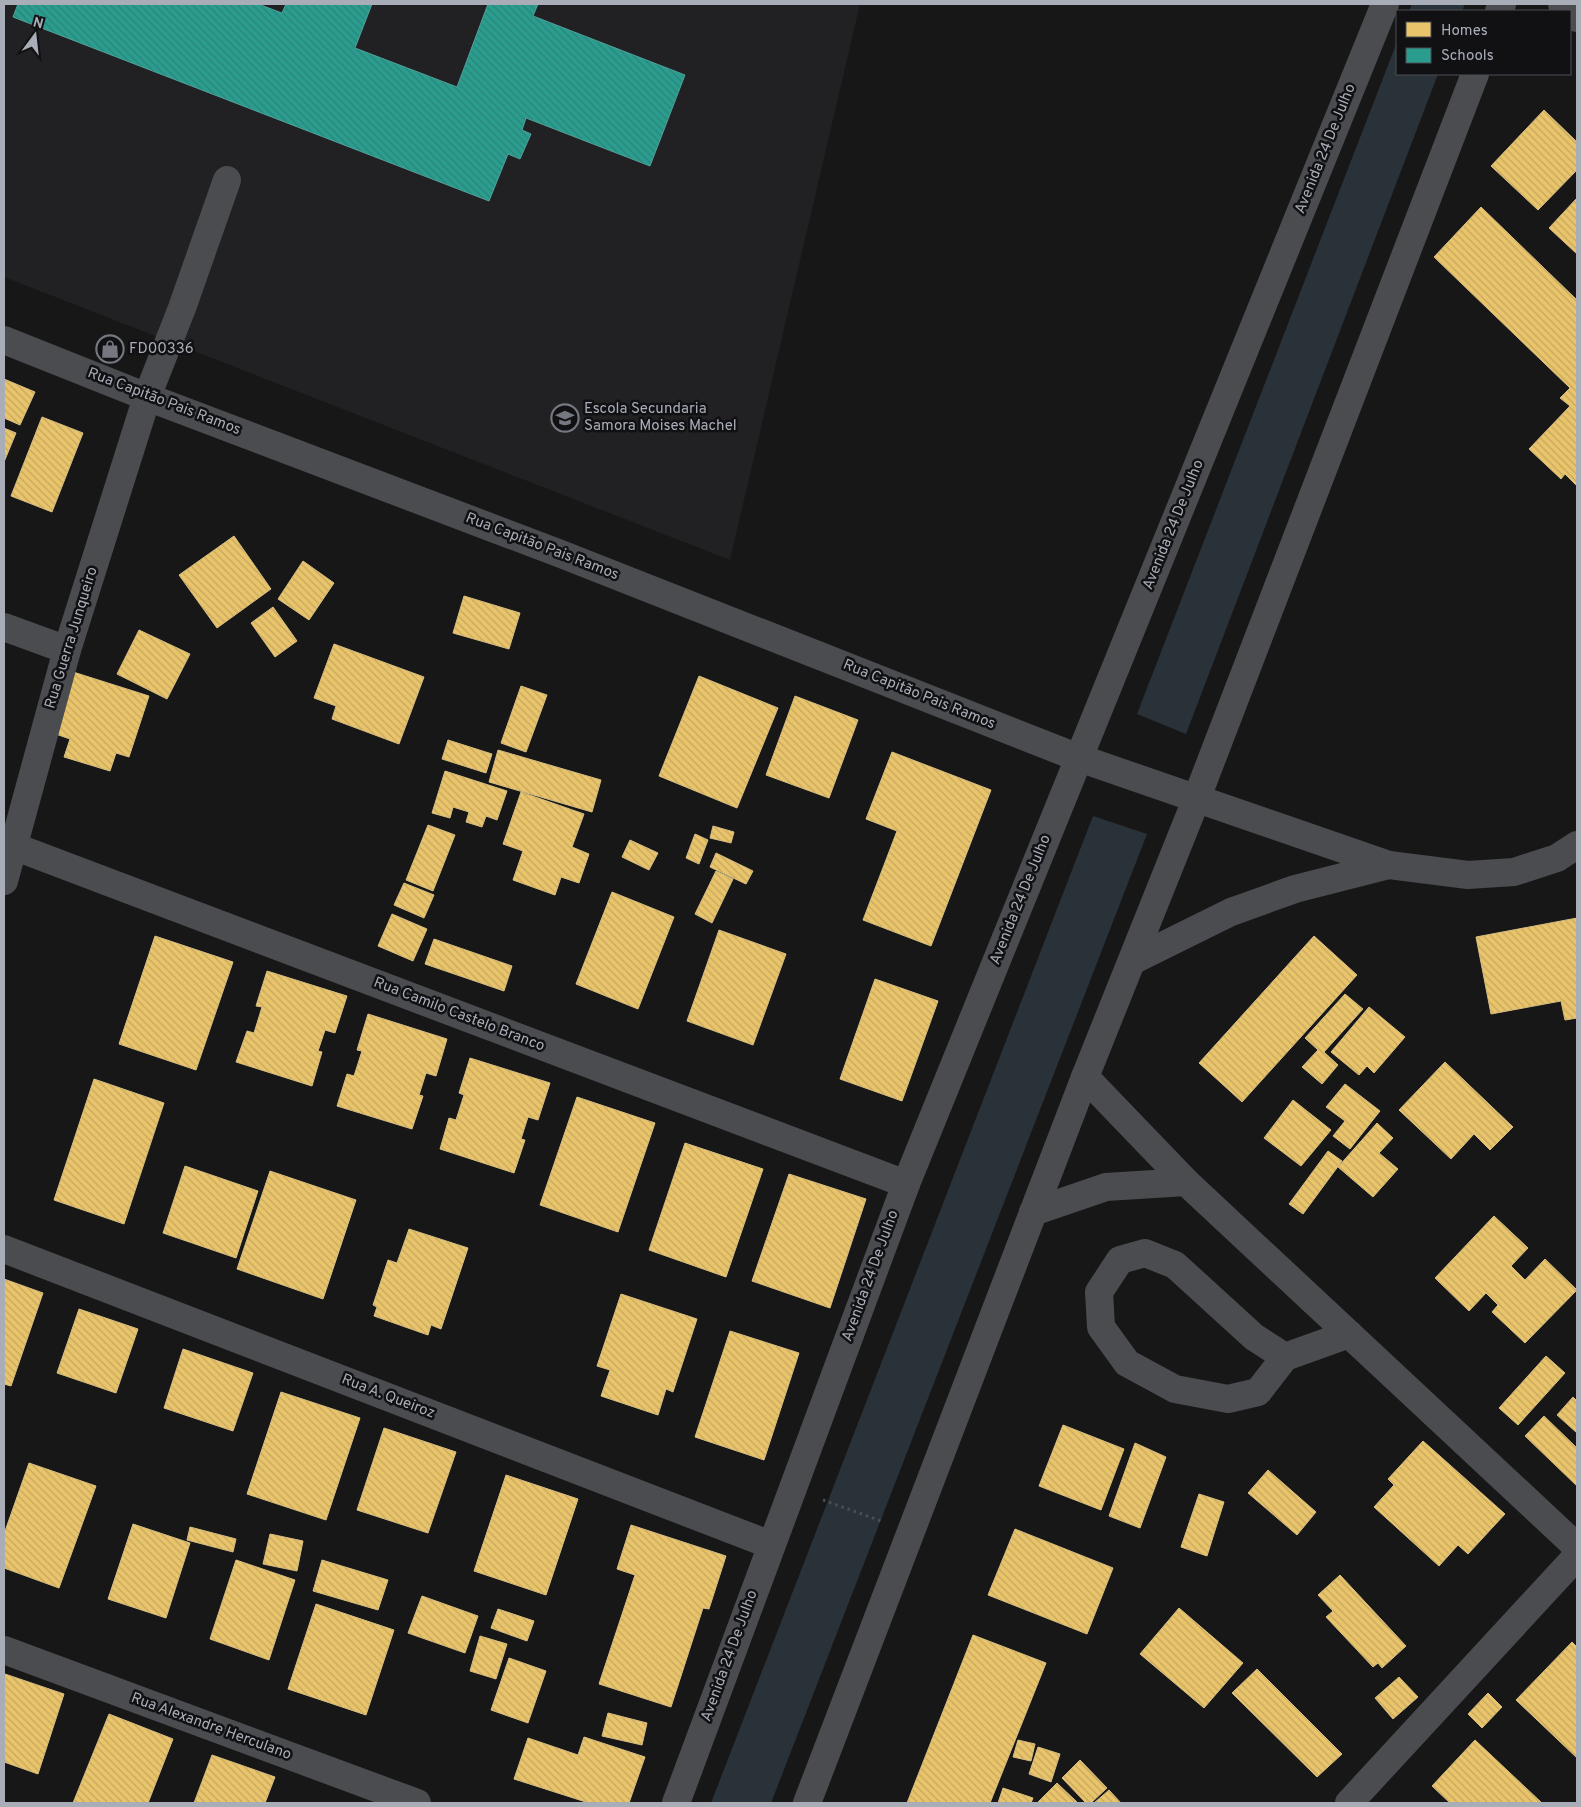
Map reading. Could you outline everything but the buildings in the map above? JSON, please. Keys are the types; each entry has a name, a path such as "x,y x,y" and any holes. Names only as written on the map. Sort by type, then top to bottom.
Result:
{"street":[{"name":"Avenida 24 De Julho","path":"676,1803 906,1184 1385,4"},
{"path":"807,1803 1085,1077 1196,800 1475,75"},
{"name":"Rua Guerra Junqueiro","path":"4,881 67,650 147,397 182,308 227,180"},
{"name":"Rua Capitão Pais Ramos","path":"4,340 147,397 561,554 1078,758 1389,865"},
{"path":"4,626 67,650"},
{"path":"1132,961 1231,912 1294,889 1389,865 1468,875 1514,872 1557,858 1577,845"},
{"name":"Rua Camilo Castelo Branco","path":"13,846 906,1184"},
{"path":"1085,1077 1186,1182 1577,1547"},
{"path":"1033,1212 1106,1186 1186,1182"},
{"name":"Rua A. Queiroz","path":"4,1249 771,1545"},
{"path":"1285,1357 1254,1338 1175,1265 1146,1253 1120,1260 1100,1292 1101,1327 1127,1363 1175,1389 1228,1400 1258,1392 1285,1357 1349,1334"},
{"path":"1348,1803 1577,1556"},
{"name":"Rua Alexandre Herculano","path":"4,1650 417,1803"}],"path":[{"path":"792,1489 911,1532"}],"shaded area":[{"name":"Escola Secundaria Samora Moises Machel","path":"4,4 860,4 730,560 4,277"},
{"path":"1412,4 1465,4 1462,10 1409,10"},
{"path":"1396,45 1396,75 1438,75 1186,734 1137,714"},
{"path":"1093,816 1147,834 771,1803 711,1803"}],"place":[{"name":"FD00336","path":"110,349"},
{"name":"Escola Secundaria Samora Moises Machel","path":"565,418"}]}
